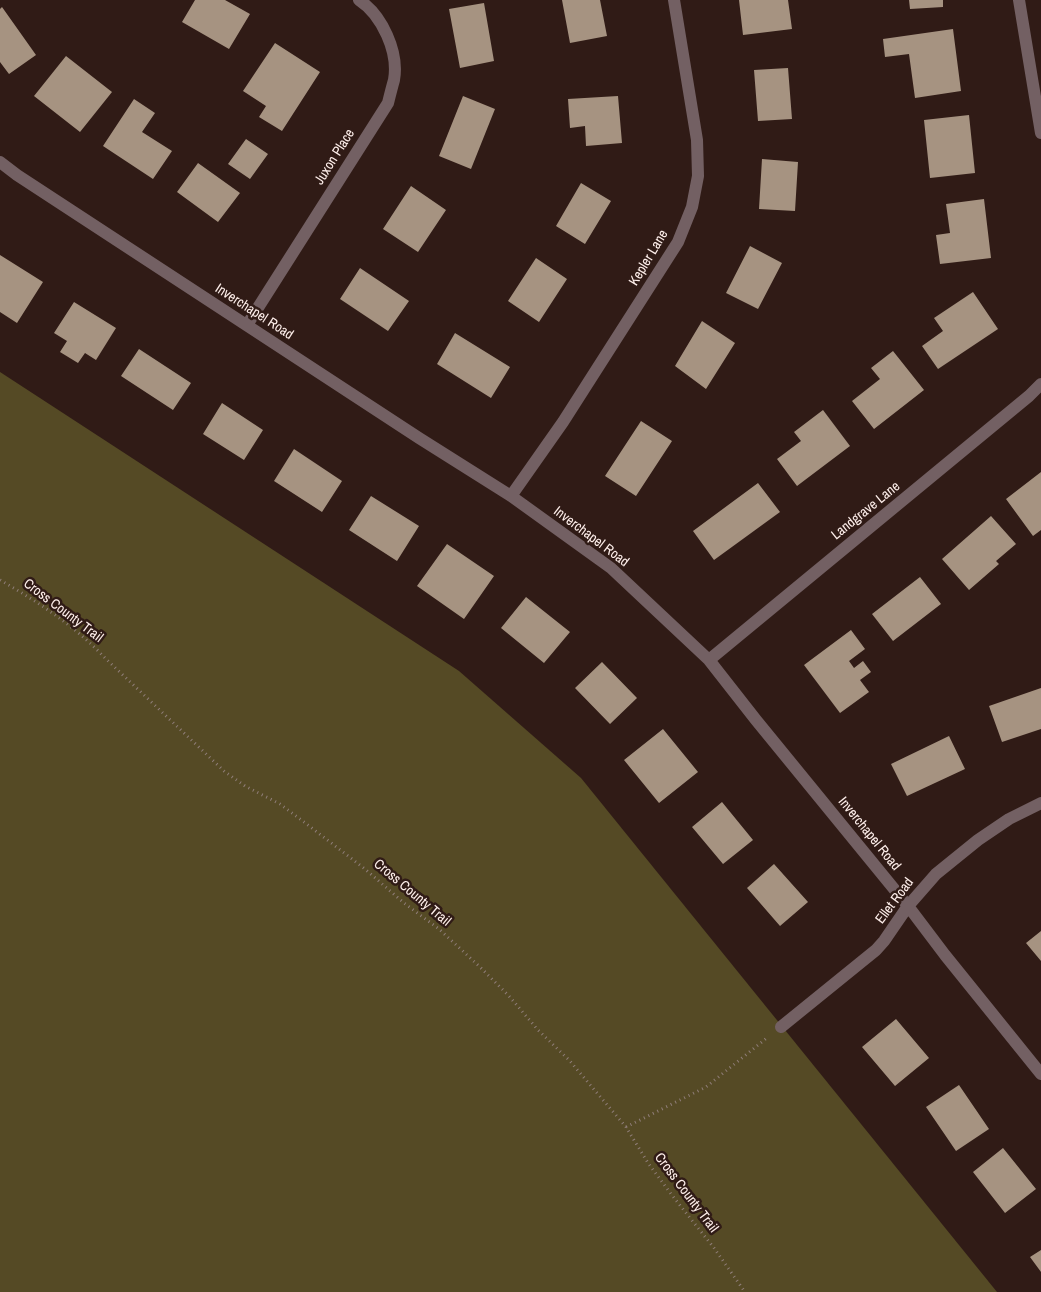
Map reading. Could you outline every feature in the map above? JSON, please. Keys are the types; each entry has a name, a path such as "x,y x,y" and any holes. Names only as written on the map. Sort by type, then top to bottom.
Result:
{"street":[{"name":"Juxon Place","path":"247,325 388,103 394,79 392,47 379,20 359,0"},
{"name":"Kepler Lane","path":"511,496 563,422 678,242 692,207 698,176 697,140 674,0"},
{"path":"1019,0 1041,133"},
{"name":"Inverchapel Road","path":"0,162 17,176 511,496 611,568 709,660 1041,1074"},
{"name":"Landgrave Lane","path":"709,660 1029,396 1041,384"},
{"name":"Ellet Road","path":"781,1027 876,950 908,906 936,874 978,840 1009,819 1041,803"}],"path":[{"name":"Cross County Trail","path":"0,580 33,599 90,642 224,771 244,786 280,804 365,868 404,903 439,929 480,967 585,1078 626,1127 671,1194 714,1248 745,1292"},
{"path":"626,1127 706,1087 781,1027"}],"shaded area":[{"path":"0,372 459,671 581,778 997,1292 0,1292"}],"building":[{"path":"195,0 225,0 250,14 229,49 182,22"},
{"path":"562,0 600,0 607,36 570,43"},
{"path":"739,0 788,0 792,29 743,35"},
{"path":"909,0 943,0 943,7 910,9"},
{"path":"484,3 494,61 460,68 449,9"},
{"path":"2,7 36,55 9,74 0,62 0,9"},
{"path":"953,29 961,91 915,98 909,54 885,57 883,39"},
{"path":"275,43 320,72 282,131 259,117 266,106 243,91"},
{"path":"66,56 112,92 80,132 34,96"},
{"path":"788,68 792,119 758,121 754,70"},
{"path":"463,96 495,109 471,169 439,156"},
{"path":"618,96 622,143 586,146 585,126 570,128 568,99"},
{"path":"134,99 155,113 142,132 172,151 153,179 103,146"},
{"path":"969,115 975,173 930,178 924,120"},
{"path":"246,139 268,154 250,179 228,164"},
{"path":"762,159 798,162 795,211 759,209"},
{"path":"198,163 240,193 218,222 177,192"},
{"path":"581,183 611,201 585,244 556,226"},
{"path":"411,186 446,210 418,252 383,229"},
{"path":"984,199 991,258 940,264 936,235 950,233 946,204"},
{"path":"750,246 782,263 758,309 726,293"},
{"path":"0,255 43,282 17,323 0,312"},
{"path":"536,258 567,279 539,322 508,301"},
{"path":"360,268 409,301 388,331 340,299"},
{"path":"973,292 998,329 938,369 922,346 943,331 934,318"},
{"path":"74,302 116,328 96,360 85,353 78,363 60,352 67,341 54,333"},
{"path":"702,321 735,343 706,389 675,366"},
{"path":"455,333 510,367 491,398 437,364"},
{"path":"139,349 191,383 173,410 121,376"},
{"path":"893,351 924,390 874,429 852,401 880,379 871,368"},
{"path":"222,403 263,430 244,460 203,434"},
{"path":"823,410 850,446 797,486 777,459 801,441 794,432"},
{"path":"641,421 672,441 636,496 605,476"},
{"path":"294,449 342,481 322,512 274,481"},
{"path":"1041,472 1041,530 1033,536 1006,499"},
{"path":"758,483 780,512 714,560 693,531"},
{"path":"371,496 419,526 397,561 349,530"},
{"path":"991,516 1016,544 996,561 999,564 969,590 942,559"},
{"path":"447,544 494,576 464,619 417,586"},
{"path":"920,577 941,604 893,641 872,614"},
{"path":"526,597 570,632 544,663 501,628"},
{"path":"851,630 865,649 849,661 854,668 863,661 871,672 860,680 869,692 840,713 804,665"},
{"path":"602,662 637,698 610,724 575,688"},
{"path":"1041,688 1041,729 1002,742 989,706"},
{"path":"663,729 698,772 659,803 624,760"},
{"path":"949,736 965,769 907,796 891,764"},
{"path":"722,802 753,840 723,864 692,827"},
{"path":"774,864 808,902 780,926 747,888"},
{"path":"1041,931 1041,961 1026,943"},
{"path":"896,1019 929,1058 895,1086 862,1047"},
{"path":"959,1085 989,1129 956,1151 926,1107"},
{"path":"1003,1148 1036,1189 1005,1213 973,1172"},
{"path":"1041,1250 1041,1272 1030,1257"}]}
